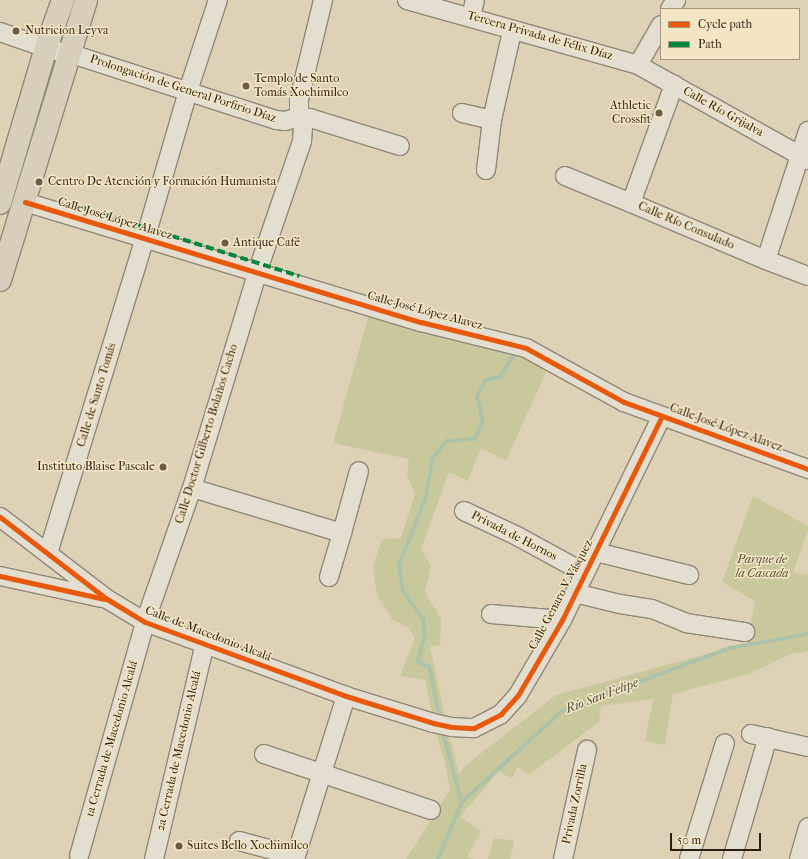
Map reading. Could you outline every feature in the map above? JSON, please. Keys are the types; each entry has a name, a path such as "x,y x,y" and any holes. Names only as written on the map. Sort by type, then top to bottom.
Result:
{"main road":[{"path":"1,195 46,48 63,0"},
{"path":"0,280 75,55 86,0"}],"street":[{"name":"Calle de Santo Tomás","path":"48,553 147,234 188,91 218,0"},
{"name":"Calle Doctor Gilberto Bolaños Cacho","path":"145,622 192,488 259,268 302,141 303,127 299,117 299,100 323,0"},
{"name":"Tercera Privada de Félix Díaz","path":"407,0 441,9 473,8 638,65"},
{"name":"Tercera Privada de Félix Díaz","path":"441,9 448,17 614,69"},
{"path":"638,65 660,27"},
{"name":"Prolongación de General Porfirio Díaz","path":"0,32 46,48 75,55 276,120 285,121 299,117 310,118 400,146"},
{"path":"486,170 492,120 511,36"},
{"name":"Calle Río Grijalva","path":"638,65 804,157"},
{"path":"631,202 674,85"},
{"path":"462,113 492,120"},
{"path":"766,260 804,157 808,132"},
{"name":"Calle Río Consulado","path":"565,176 808,276"},
{"name":"Calle José López Alavez","path":"25,202 147,234 259,268 421,322 526,348 624,402 808,468"},
{"name":"Calle Genaro V. Vásquez","path":"433,723 452,727 474,728 501,714 518,695 562,620 662,416"},
{"path":"329,577 359,471"},
{"path":"192,488 342,533"},
{"name":"Privada de Hornos","path":"464,511 517,536 585,573"},
{"name":"Calle de Macedonio Alcalá","path":"0,517 113,604 145,622 346,696 433,723"},
{"path":"596,552 689,575"},
{"path":"0,576 113,604 155,596"},
{"path":"575,593 620,604 652,609 686,623 745,632"},
{"path":"491,614 562,620"},
{"name":"1a Cerrada de Macedonio Alcalá","path":"79,856 145,622"},
{"name":"2a Cerrada de Macedonio Alcalá","path":"154,859 205,644"},
{"path":"239,841 295,858 346,696"},
{"path":"732,859 760,736 808,747"},
{"path":"689,859 724,743"},
{"name":"Privada Zorrilla","path":"563,859 587,750"},
{"path":"264,754 431,810"},
{"path":"799,859 808,827"}],"green space":[{"name":"Parque de la Cascada","path":"369,314 517,348 546,372 506,461 481,448 468,481 449,472 421,549 431,566 425,592 441,619 440,645 430,647 459,774 466,765 556,695 747,643 755,601 722,582 753,496 808,526 808,531 793,573 808,575 808,651 790,654 749,674 673,694 665,745 645,741 653,699 601,706 599,722 529,775 518,767 511,779 499,771 460,817 481,831 467,857 474,859 406,859 450,790 445,762 438,740 425,680 400,676 415,638 409,628 392,619 377,595 373,567 382,539 401,538 415,494 407,475 409,459 333,443"},
{"path":"494,838 514,841 510,859 488,859"}],"waterway":[{"path":"440,720 429,667 418,662 425,634 423,619 403,591 399,565 426,498 432,459 446,441 475,439 483,421 477,397 486,380 500,377 513,357"},
{"name":"Río San Felipe","path":"438,859 462,802 562,711 730,648 808,634"},
{"path":"443,731 462,802"}],"marked path":[{"path":"80,207 299,276"}],"cycle path":[{"path":"25,202 421,322 526,348 624,402 808,469"},
{"path":"0,517 107,599 145,622 346,696 433,723 452,727 474,728 501,714 518,695 562,620 662,416"},
{"path":"0,576 105,599"}],"place":[{"name":"Nutricion Leyva","path":"16,31"},
{"name":"Templo de Santo Tomás Xochimilco","path":"246,86"},
{"name":"Athletic Crossfit","path":"659,113"},
{"name":"Centro De Atención y Formación Humanista","path":"39,182"},
{"name":"Antique Café","path":"225,243"},
{"name":"Instituto Blaise Pascale","path":"163,467"},
{"name":"Suites Bello Xochimilco","path":"179,846"}]}
